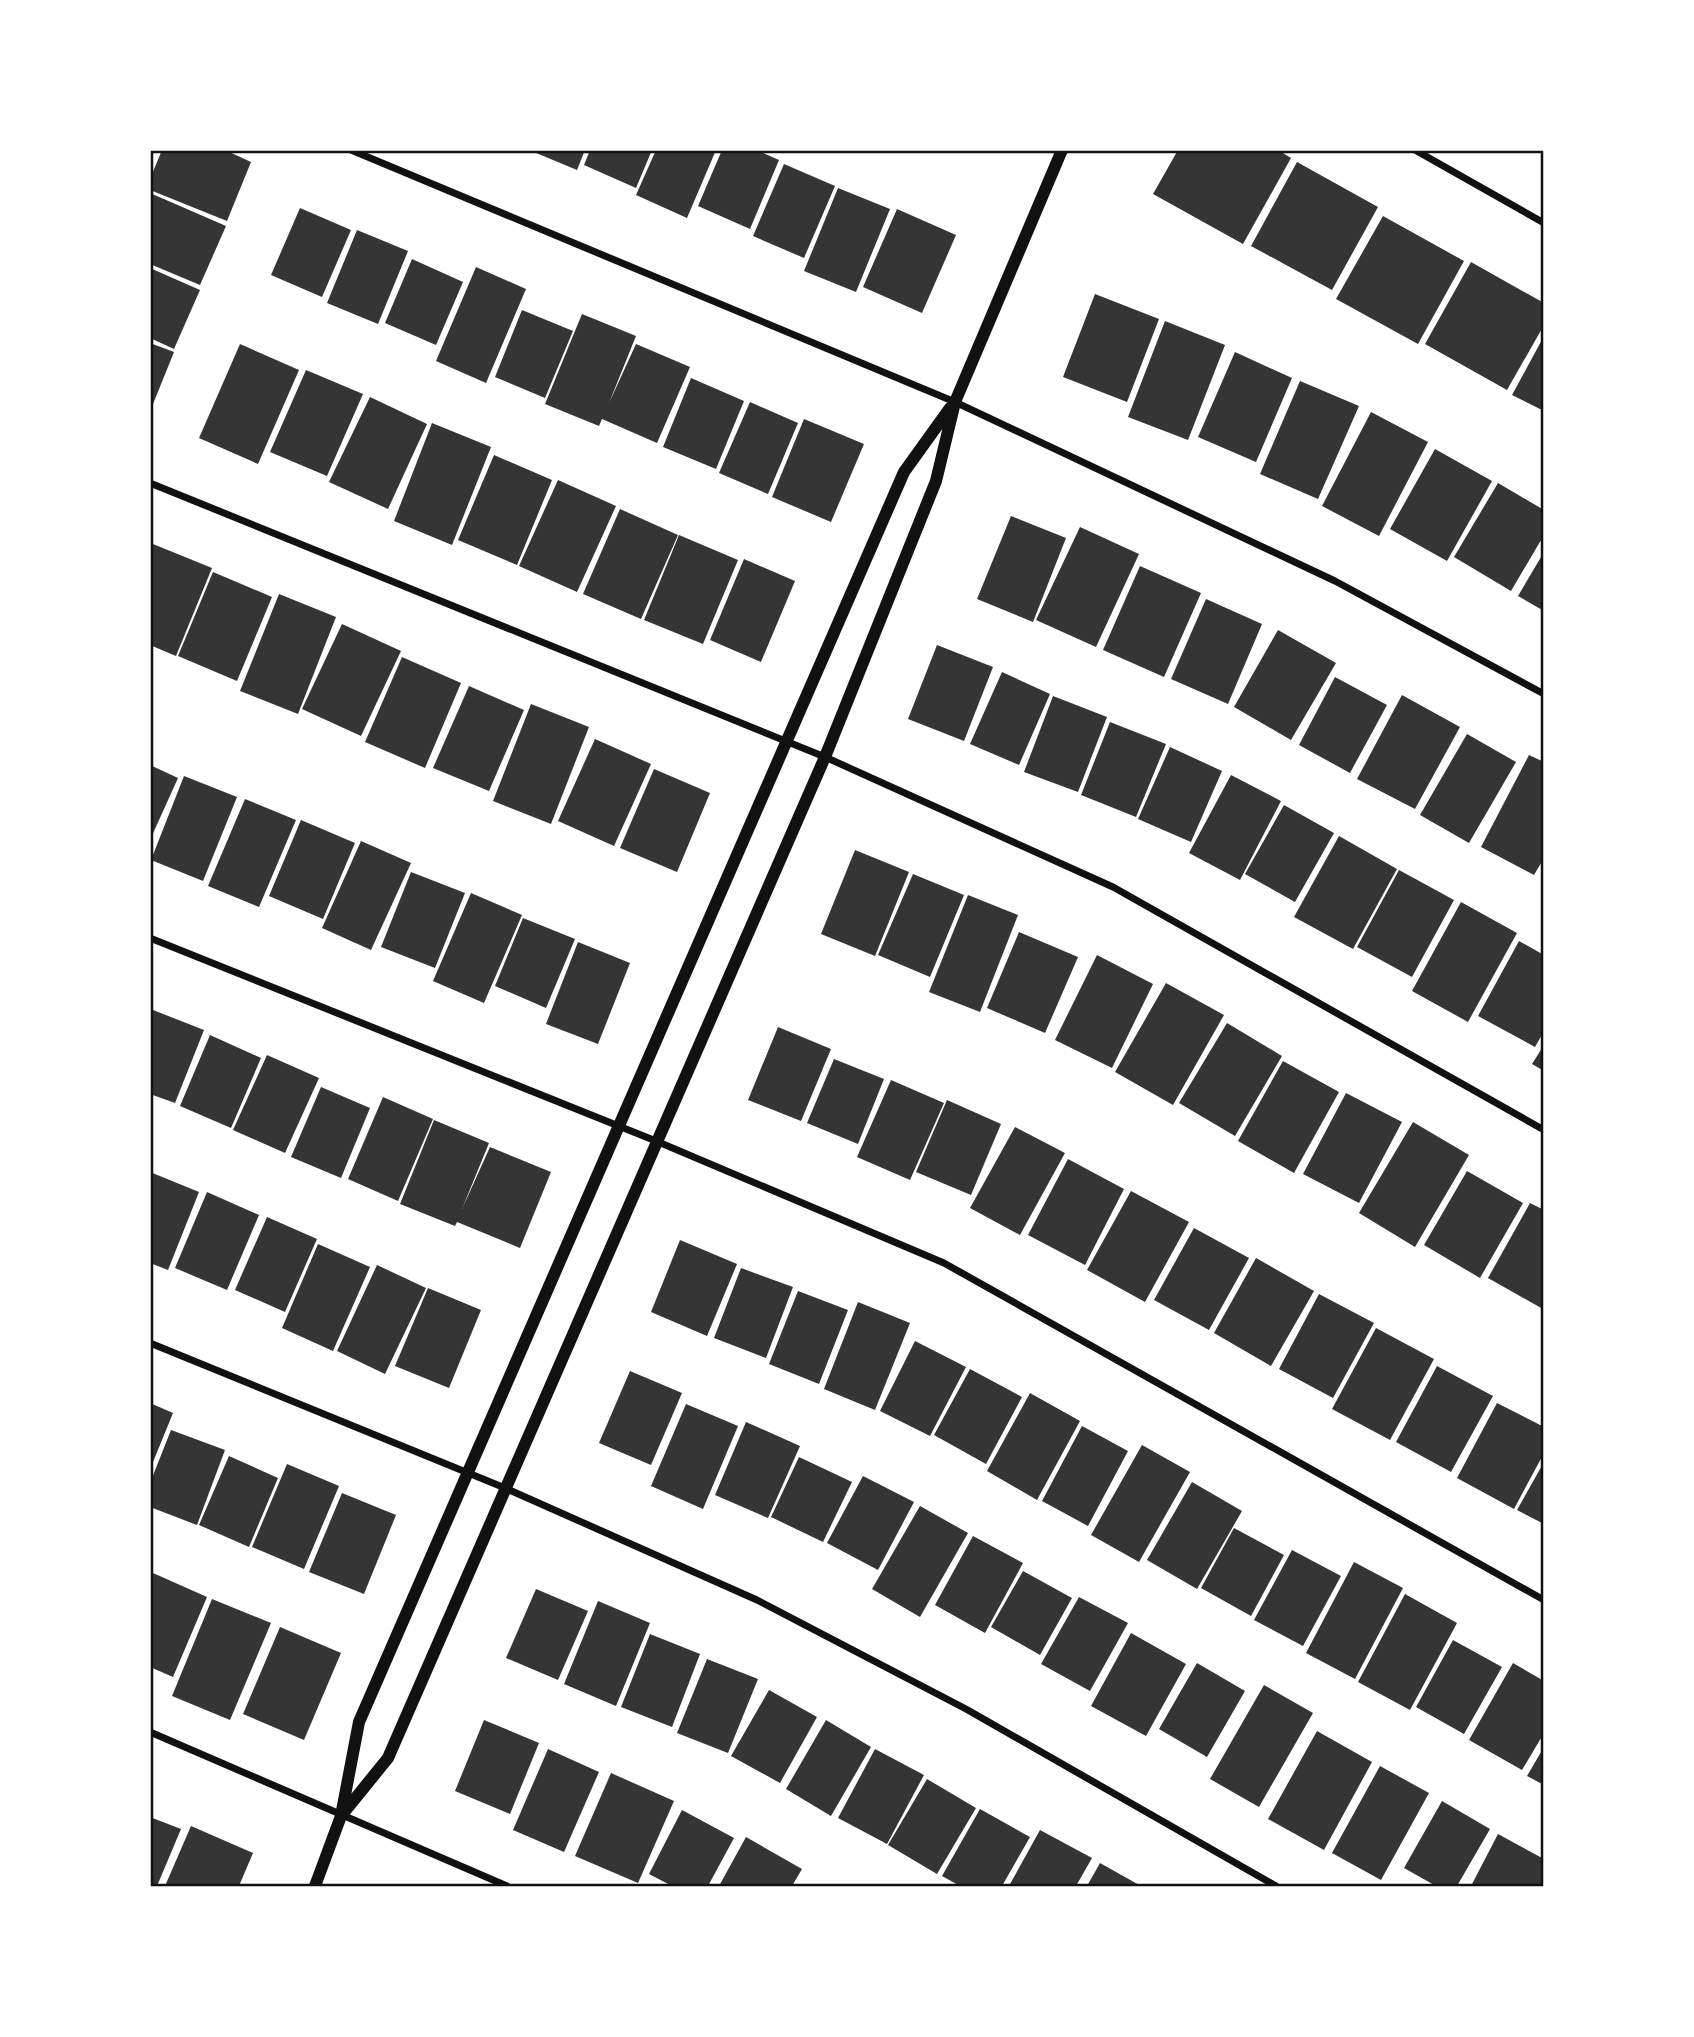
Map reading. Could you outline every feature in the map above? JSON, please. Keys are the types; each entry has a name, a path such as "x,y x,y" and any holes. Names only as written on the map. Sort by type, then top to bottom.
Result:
{"street":[{"path":"351,150 955,402 1335,580 1544,694"},
{"path":"341,1816 388,1758 825,757 936,481 955,402 1062,150"},
{"path":"1415,150 1544,223"},
{"path":"315,1886 341,1816 359,1722 904,472 955,402"},
{"path":"150,483 825,757 1113,887 1544,1130"},
{"path":"150,938 656,1141 944,1263 1544,1600"},
{"path":"150,1343 505,1488 769,1606 966,1709 1276,1886"},
{"path":"150,1732 507,1886"}],"building":[{"path":"162,150 225,150 251,162 227,221 150,190 150,179"},
{"path":"529,150 585,150 577,170"},
{"path":"590,150 652,150 636,188 584,165"},
{"path":"656,150 716,150 687,218 636,195"},
{"path":"722,150 756,150 779,160 750,229 698,206"},
{"path":"1178,150 1278,150 1291,158 1243,244 1153,194"},
{"path":"1297,162 1378,207 1332,290 1251,246"},
{"path":"784,164 835,186 804,258 753,236"},
{"path":"838,188 890,209 856,292 804,271"},
{"path":"150,193 226,226 200,285 150,264"},
{"path":"300,208 351,230 322,297 271,275"},
{"path":"897,209 956,235 922,313 863,287"},
{"path":"1383,216 1464,261 1418,344 1336,299"},
{"path":"357,230 408,251 378,324 327,303"},
{"path":"412,259 463,282 436,345 385,323"},
{"path":"1471,262 1544,303 1544,325 1507,390 1425,344"},
{"path":"476,267 526,289 486,383 436,361"},
{"path":"150,268 200,290 174,349 150,338"},
{"path":"1095,294 1159,319 1127,402 1063,377"},
{"path":"522,310 573,331 545,398 495,377"},
{"path":"582,314 636,336 609,403 636,344 690,367 657,443 602,419 599,426 545,404"},
{"path":"1165,321 1225,345 1188,440 1128,417"},
{"path":"1544,336 1544,411 1512,395"},
{"path":"150,343 174,352 151,409 150,409"},
{"path":"240,344 299,370 258,464 199,438"},
{"path":"1235,352 1292,378 1256,462 1198,437"},
{"path":"306,370 363,394 327,476 270,452"},
{"path":"691,378 744,401 716,469 663,447"},
{"path":"1300,381 1359,406 1318,499 1260,474"},
{"path":"370,397 427,424 388,509 329,482"},
{"path":"750,402 798,423 768,494 719,473"},
{"path":"1371,412 1428,442 1379,536 1322,506"},
{"path":"804,419 864,444 831,522 772,497"},
{"path":"432,423 491,447 452,545 394,521"},
{"path":"1435,449 1492,481 1447,561 1390,529"},
{"path":"494,455 552,480 517,565 458,540"},
{"path":"558,480 616,506 577,592 519,566"},
{"path":"1498,483 1544,510 1544,535 1511,591 1454,557"},
{"path":"620,509 678,535 641,619 583,594"},
{"path":"1011,516 1066,538 1033,622 977,599"},
{"path":"1080,527 1139,554 1096,647 1036,620"},
{"path":"679,535 738,560 703,644 644,620"},
{"path":"153,544 212,568 176,656 150,645 150,551"},
{"path":"1544,552 1544,611 1518,596"},
{"path":"744,559 795,581 761,662 710,640"},
{"path":"1140,566 1201,593 1164,677 1103,650"},
{"path":"213,572 272,597 237,681 178,656"},
{"path":"279,594 336,617 298,714 240,691"},
{"path":"1206,599 1262,624 1228,704 1171,679"},
{"path":"342,624 401,651 361,736 302,709"},
{"path":"1278,630 1336,663 1291,740 1234,707"},
{"path":"937,645 993,667 964,741 908,719"},
{"path":"402,657 461,683 425,768 365,742"},
{"path":"1002,672 1050,694 1019,765 970,744"},
{"path":"1335,677 1387,705 1350,773 1299,745"},
{"path":"469,686 524,710 489,791 433,768"},
{"path":"1402,695 1460,727 1415,809 1357,779"},
{"path":"1053,696 1107,717 1078,792 1024,772"},
{"path":"531,704 589,727 551,824 493,801"},
{"path":"1110,722 1166,744 1136,817 1081,795"},
{"path":"1467,734 1516,762 1469,843 1420,815"},
{"path":"595,739 651,764 614,846 558,821"},
{"path":"1170,747 1222,771 1191,842 1138,819"},
{"path":"1529,755 1544,762 1544,858 1534,875 1481,847"},
{"path":"150,765 178,778 150,840"},
{"path":"654,769 710,793 677,872 620,848"},
{"path":"1231,775 1281,801 1240,880 1189,853"},
{"path":"184,776 237,797 203,881 151,860"},
{"path":"245,799 296,820 259,907 208,886"},
{"path":"1284,805 1334,833 1295,902 1245,874"},
{"path":"301,820 355,843 323,919 269,896"},
{"path":"1339,836 1397,869 1353,949 1294,917"},
{"path":"361,841 411,863 371,950 322,928"},
{"path":"855,850 909,872 875,956 821,934"},
{"path":"1399,870 1454,900 1412,977 1357,947"},
{"path":"411,872 465,893 435,968 381,947"},
{"path":"913,874 964,895 930,977 878,955"},
{"path":"471,893 522,915 484,1003 433,981"},
{"path":"968,895 1018,915 980,1012 929,992"},
{"path":"1461,902 1517,933 1468,1022 1412,991"},
{"path":"523,918 575,939 546,1008 495,986"},
{"path":"1019,932 1078,957 1045,1033 987,1008"},
{"path":"1519,941 1544,955 1544,1031 1535,1047 1478,1016"},
{"path":"578,942 630,963 598,1044 546,1024"},
{"path":"1097,955 1153,984 1112,1068 1055,1040"},
{"path":"1166,983 1224,1015 1173,1105 1115,1072"},
{"path":"153,1010 204,1030 175,1103 150,1094 150,1015"},
{"path":"1227,1023 1282,1056 1235,1136 1179,1103"},
{"path":"778,1027 831,1049 801,1121 748,1100"},
{"path":"210,1035 261,1058 231,1128 180,1106"},
{"path":"1544,1045 1544,1071 1532,1064"},
{"path":"267,1055 319,1078 285,1153 233,1130"},
{"path":"834,1059 884,1079 858,1144 807,1123"},
{"path":"1283,1061 1339,1092 1294,1173 1238,1141"},
{"path":"891,1080 944,1103 910,1180 857,1157"},
{"path":"321,1087 370,1108 341,1178 291,1157"},
{"path":"1346,1093 1402,1122 1359,1203 1303,1174"},
{"path":"383,1097 433,1119 398,1201 348,1179"},
{"path":"947,1100 1001,1124 971,1195 916,1172"},
{"path":"434,1120 489,1143 462,1209 490,1147 551,1172 520,1248 457,1222 455,1226 400,1204"},
{"path":"1413,1122 1469,1155 1415,1247 1359,1213"},
{"path":"1015,1127 1065,1153 1020,1235 970,1208"},
{"path":"1068,1159 1124,1189 1085,1265 1028,1235"},
{"path":"1467,1171 1523,1203 1480,1278 1424,1245"},
{"path":"150,1172 199,1192 168,1270 150,1263"},
{"path":"1131,1191 1189,1222 1145,1302 1087,1270"},
{"path":"207,1192 259,1215 227,1290 175,1268"},
{"path":"1530,1203 1544,1210 1543,1309 1488,1278"},
{"path":"267,1217 317,1239 285,1312 235,1290"},
{"path":"1194,1228 1249,1258 1209,1330 1154,1300"},
{"path":"680,1240 737,1264 707,1336 651,1312"},
{"path":"318,1244 370,1267 333,1351 282,1328"},
{"path":"1256,1258 1314,1291 1271,1366 1214,1333"},
{"path":"377,1265 426,1288 385,1374 337,1351"},
{"path":"741,1268 793,1287 766,1358 714,1338"},
{"path":"428,1288 481,1310 449,1388 395,1366"},
{"path":"798,1291 848,1310 819,1384 769,1364"},
{"path":"1319,1294 1374,1323 1333,1398 1279,1369"},
{"path":"858,1302 910,1323 875,1410 824,1389"},
{"path":"1376,1328 1434,1359 1390,1440 1332,1409"},
{"path":"915,1341 966,1367 930,1436 880,1411"},
{"path":"1437,1366 1493,1396 1451,1472 1396,1442"},
{"path":"970,1369 1022,1397 986,1464 934,1435"},
{"path":"630,1371 682,1393 651,1465 599,1443"},
{"path":"1030,1393 1080,1421 1037,1500 987,1471"},
{"path":"150,1403 173,1413 151,1467 150,1467"},
{"path":"1497,1403 1544,1427 1544,1453 1514,1509 1457,1478"},
{"path":"686,1404 738,1426 703,1509 651,1486"},
{"path":"746,1422 800,1446 768,1518 715,1495"},
{"path":"1082,1426 1128,1451 1088,1526 1042,1501"},
{"path":"171,1430 225,1450 197,1525 150,1507 150,1483"},
{"path":"1142,1445 1190,1472 1139,1562 1091,1535"},
{"path":"229,1456 278,1478 249,1547 199,1525"},
{"path":"799,1457 852,1482 823,1542 771,1517"},
{"path":"1544,1462 1544,1524 1517,1510"},
{"path":"287,1464 339,1486 304,1569 252,1547"},
{"path":"863,1476 914,1502 878,1570 827,1543"},
{"path":"1192,1482 1242,1511 1197,1589 1147,1560"},
{"path":"342,1493 396,1515 364,1594 309,1572"},
{"path":"920,1506 968,1533 920,1617 872,1589"},
{"path":"1234,1528 1284,1555 1251,1616 1201,1588"},
{"path":"973,1536 1023,1563 985,1633 935,1605"},
{"path":"1292,1550 1341,1576 1303,1646 1254,1620"},
{"path":"1354,1562 1403,1588 1355,1679 1306,1653"},
{"path":"1023,1571 1072,1598 1040,1655 991,1627"},
{"path":"153,1573 207,1597 173,1677 150,1667 150,1580"},
{"path":"536,1589 588,1611 558,1680 506,1658"},
{"path":"1405,1594 1457,1623 1410,1710 1358,1682"},
{"path":"1079,1597 1128,1623 1090,1691 1041,1664"},
{"path":"212,1599 271,1623 230,1720 172,1696"},
{"path":"598,1601 650,1623 616,1706 564,1684"},
{"path":"280,1627 341,1653 304,1740 243,1714"},
{"path":"1131,1633 1186,1664 1146,1736 1091,1706"},
{"path":"650,1634 700,1654 672,1727 621,1707"},
{"path":"1453,1640 1502,1667 1464,1734 1416,1707"},
{"path":"707,1659 758,1679 728,1753 677,1733"},
{"path":"1197,1663 1245,1691 1207,1757 1159,1729"},
{"path":"1513,1663 1544,1681 1544,1733 1522,1770 1469,1740"},
{"path":"1264,1685 1313,1713 1259,1807 1210,1779"},
{"path":"769,1690 817,1717 780,1783 731,1756"},
{"path":"484,1720 539,1743 510,1814 455,1791"},
{"path":"826,1720 871,1747 831,1816 786,1789"},
{"path":"1317,1731 1372,1762 1324,1850 1268,1819"},
{"path":"1544,1747 1544,1785 1527,1776"},
{"path":"548,1749 599,1772 564,1852 513,1830"},
{"path":"875,1749 924,1775 887,1844 838,1818"},
{"path":"1380,1766 1429,1793 1381,1880 1332,1853"},
{"path":"611,1773 674,1801 638,1883 575,1856"},
{"path":"927,1779 976,1808 937,1874 888,1845"},
{"path":"1442,1801 1490,1829 1457,1886 1436,1886 1404,1868"},
{"path":"980,1809 1030,1837 1002,1886 960,1886 942,1876"},
{"path":"682,1810 734,1838 708,1886 672,1886 649,1874"},
{"path":"150,1817 181,1829 157,1886 150,1886"},
{"path":"191,1826 253,1853 239,1886 165,1886"},
{"path":"1040,1830 1092,1858 1076,1886 1009,1886"},
{"path":"1498,1834 1544,1859 1544,1886 1471,1886"},
{"path":"746,1837 802,1869 792,1886 719,1886"},
{"path":"1100,1863 1141,1886 1087,1886"}]}
